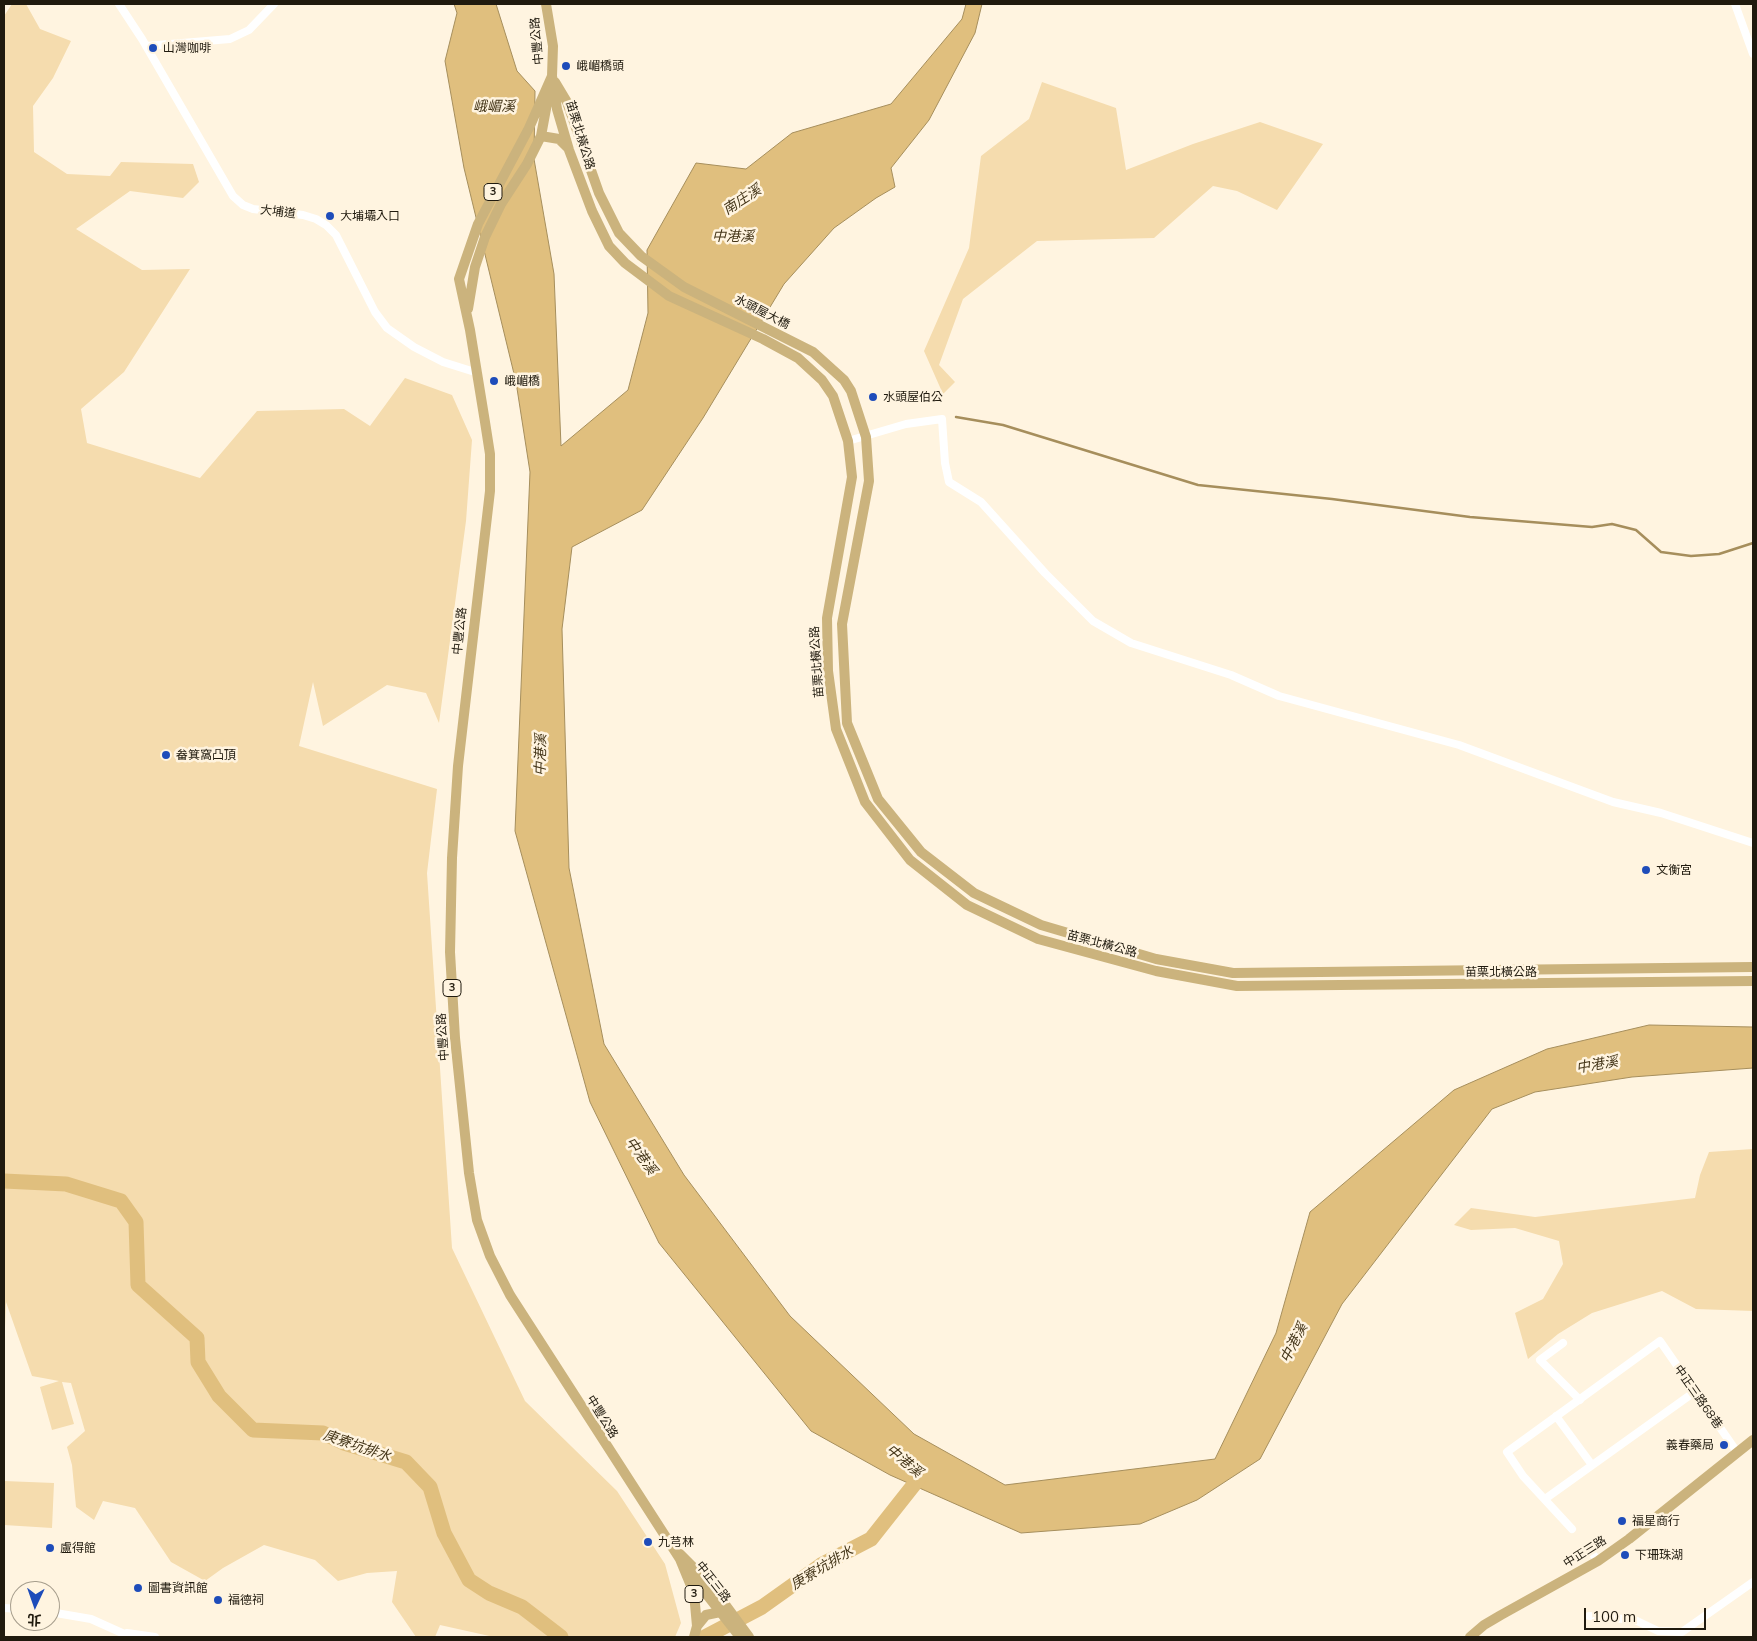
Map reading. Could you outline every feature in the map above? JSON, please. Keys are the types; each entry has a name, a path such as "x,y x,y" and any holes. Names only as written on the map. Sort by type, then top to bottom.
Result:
{"main road":[{"name":"中豐公路","path":"466,317 479,254 501,204 527,164 542,136 552,76 553,46 546,4"},
{"name":"中豐公路","path":"552,76 529,128 478,224 459,279 478,373 490,454 490,491 458,766 452,858 450,952 463,1128 475,1210 490,1256 510,1295 631,1485 674,1548 694,1593 696,1632"},
{"name":"苗栗北橫公路","path":"552,76 557,108 569,150 592,211 609,246"},
{"name":"苗栗北橫公路","path":"552,76 567,102 599,193 619,233"},
{"path":"542,136 559,139 569,150"},
{"name":"水頭屋大橋","path":"619,233 641,256 684,288 788,339 824,361 844,380 851,391 866,437"},
{"name":"水頭屋大橋","path":"609,246 626,263 669,296 763,339 798,358 814,371 833,396 848,441"},
{"name":"苗栗北橫公路","path":"866,437 869,481 842,624 847,723 878,799 921,852 974,893 1041,925 1156,959 1233,973 1753,967"},
{"name":"苗栗北橫公路","path":"848,441 852,477 827,618 828,671 836,729 865,802 910,860 967,905 1038,939 1156,971 1237,986 1753,981"},
{"name":"中正三路","path":"1470,1637 1501,1615 1598,1561 1630,1539 1753,1440"},
{"name":"中正三路","path":"674,1548 710,1584 726,1615"},
{"name":"中正三路","path":"680,1559 726,1615"},
{"path":"696,1632 706,1615 726,1615 740,1633 749,1637"}],"street":[{"name":"大埔道","path":"118,4 146,46 233,196 243,205 253,209 303,215 316,218 326,225 336,234 375,312 387,328 414,348 443,362 478,373"},
{"path":"146,46 230,39 249,30 274,4"},
{"path":"1735,4 1753,54"},
{"path":"848,441 906,424 942,419 945,463 949,482 981,502 1045,573 1093,621 1131,643 1230,675 1279,696 1459,745 1613,802 1661,813 1753,843"},
{"name":"中正三路68巷","path":"1580,1400 1660,1341 1693,1393 1737,1452"},
{"path":"1563,1343 1540,1360 1580,1400 1515,1443 1507,1452 1523,1476 1572,1529"},
{"path":"1545,1499 1693,1393"},
{"path":"1556,1416 1592,1465"},
{"path":"1590,1550 1598,1561"},
{"path":"1589,1616 1635,1620 1658,1631 1682,1632 1753,1582"},
{"path":"60,1613 78,1615 131,1637"},
{"path":"112,1630 155,1637"}],"shaded area":[{"path":"12,4 26,4 40,29 71,41 53,78 33,106 34,152 67,174 110,176 121,162 193,164 199,182 183,198 130,191 76,229 142,270 190,269 124,372 81,409 87,443 200,478 257,411 344,409 370,426 405,378 452,395 472,440 466,521 439,723 426,693 387,685 323,726 313,682 299,746 437,789 427,873 452,1248 525,1401 617,1491 665,1564 681,1623 675,1637 494,1637 440,1625 435,1637 416,1637 392,1602 397,1571 367,1573 338,1581 315,1560 264,1545 223,1568 205,1581 171,1562 135,1508 103,1501 94,1520 76,1507 72,1465 67,1447 85,1431 71,1383 62,1382 74,1424 52,1430 40,1387 59,1381 32,1376 6,1302 4,1353 4,16"},
{"path":"1042,82 1116,108 1126,170 1193,144 1260,122 1323,144 1277,210 1237,191 1213,186 1154,238 1037,241 963,299 939,365 955,382 943,394 924,351 969,248 981,156 1029,119"},
{"path":"1753,1149 1753,1311 1696,1309 1662,1291 1592,1313 1558,1334 1528,1359 1515,1313 1543,1299 1563,1264 1559,1241 1515,1228 1471,1230 1454,1225 1471,1208 1535,1217 1695,1198 1700,1175 1709,1152"},
{"path":"4,1481 54,1483 52,1528 4,1525"}],"water":[{"name":"中港溪","path":"454,4 496,4 517,71 535,91 534,159 554,274 561,446 628,390 648,313 647,250 696,163 746,169 792,133 891,104 962,19 966,4 982,4 975,33 929,120 891,168 895,187 834,228 784,284 703,418 642,510 572,547 562,629 569,868 604,1044 684,1175 790,1316 914,1434 1005,1485 1215,1459 1276,1333 1310,1212 1454,1090 1547,1049 1649,1025 1753,1027 1753,1068 1632,1077 1535,1092 1492,1109 1342,1304 1260,1459 1197,1500 1140,1524 1021,1533 890,1475 811,1431 659,1243 590,1102 515,831 530,472 516,382 464,168 445,61 457,13"}],"waterway":[{"path":"956,417 1003,425 1198,485 1332,499 1470,517 1592,527 1612,524 1636,530 1661,552 1691,556 1719,554 1753,543"},
{"name":"庚寮坑排水","path":"4,1181 66,1184 121,1201 136,1222 138,1285 197,1338 198,1362 219,1396 253,1430 323,1433 344,1443 406,1462 430,1487 444,1533 469,1580 489,1593 522,1607 561,1637"},
{"name":"庚寮坑排水","path":"705,1637 762,1607 821,1565 871,1539 920,1477"}],"place":[{"name":"山灣咖啡","path":"153,48"},
{"name":"峨嵋橋頭","path":"566,66"},
{"name":"大埔壩入口","path":"330,216"},
{"name":"峨嵋橋","path":"494,381"},
{"name":"水頭屋伯公","path":"873,397"},
{"name":"畚箕窩凸頂","path":"166,755"},
{"name":"文衡宮","path":"1646,870"},
{"name":"義春藥局","path":"1724,1445"},
{"name":"福星商行","path":"1622,1521"},
{"name":"九芎林","path":"648,1542"},
{"name":"盧得館","path":"50,1548"},
{"name":"下珊珠湖","path":"1625,1555"},
{"name":"圖書資訊館","path":"138,1588"},
{"name":"福德祠","path":"218,1600"}],"water label":[{"name":"峨嵋溪","path":"494,107"},
{"name":"南庄溪","path":"742,200"}]}
